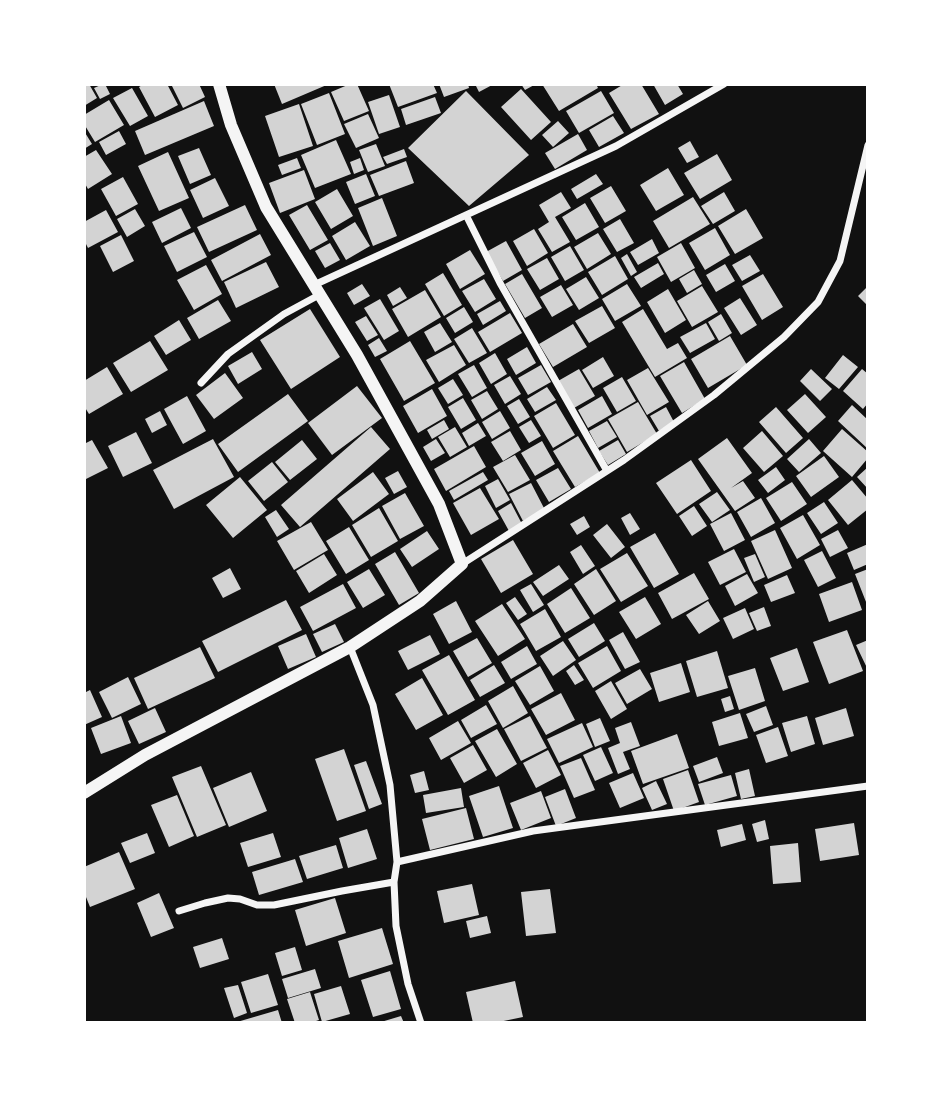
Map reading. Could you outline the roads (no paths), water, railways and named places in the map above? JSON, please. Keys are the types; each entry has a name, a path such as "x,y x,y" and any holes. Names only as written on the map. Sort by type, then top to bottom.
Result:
{"street":[{"path":"219,84 231,125 266,207 357,355 432,492 463,564"},
{"path":"201,383 228,354 316,290 466,215 616,146 724,84"},
{"path":"84,793 145,755 350,647 420,601 463,564 607,471 715,395 784,337 818,302 840,261 868,145"},
{"path":"466,215 500,283 607,471"},
{"path":"350,647 373,705 390,785 397,862 394,882 396,926 408,984 421,1023"},
{"path":"397,862 533,831 868,786"},
{"path":"179,911 229,898 257,905 274,905 394,882"}]}
